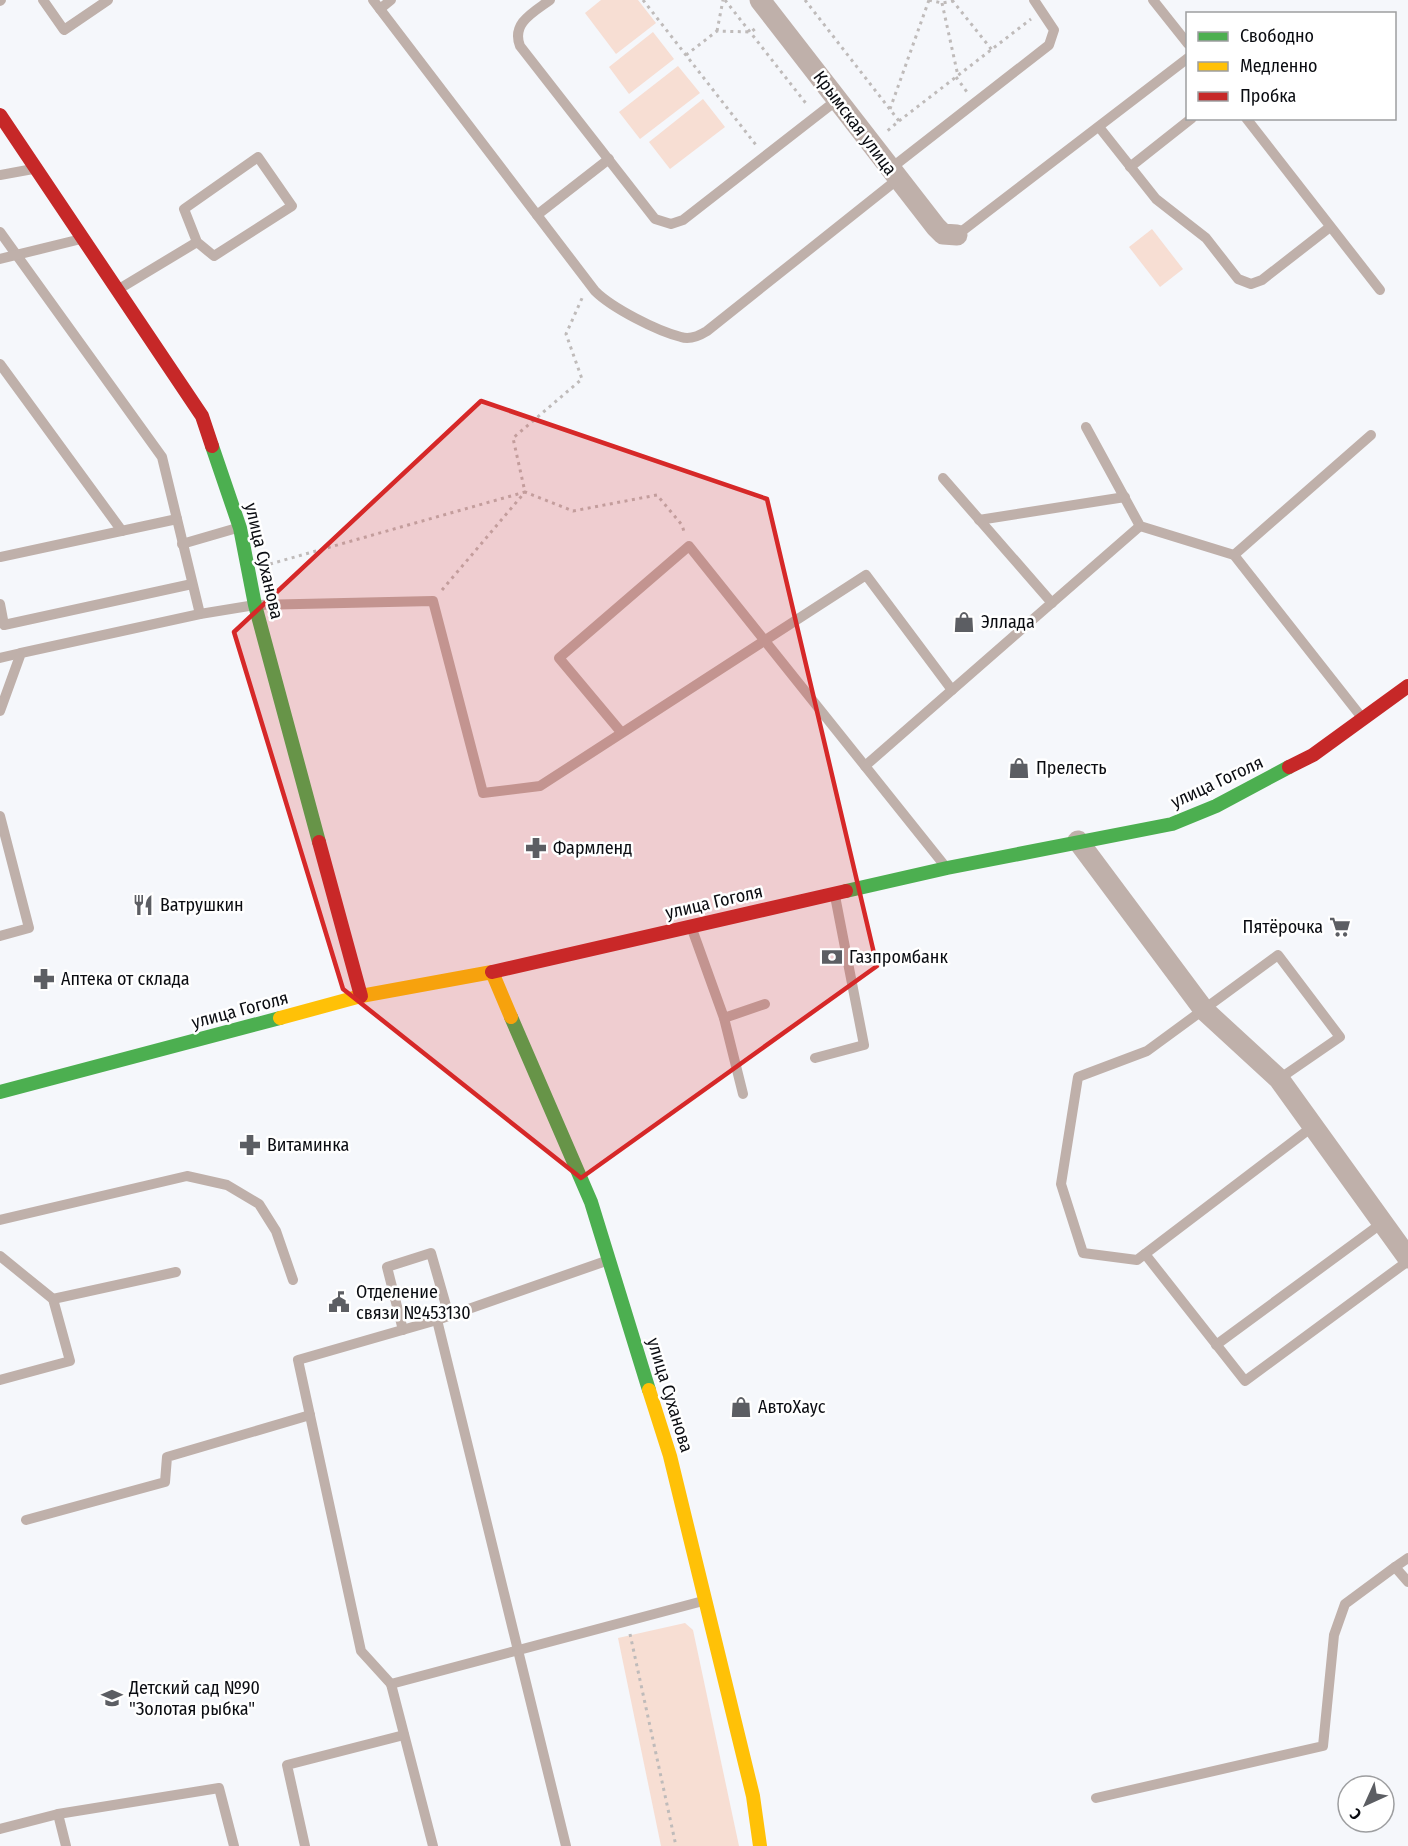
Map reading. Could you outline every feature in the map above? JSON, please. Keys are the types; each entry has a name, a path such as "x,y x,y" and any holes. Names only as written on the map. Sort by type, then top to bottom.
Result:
{"street":[{"name":"Крымская улица","path":"766,8 936,227 943,234 957,235"},
{"name":"улица Суханова","path":"0,115 202,416 240,528 255,605 361,996"},
{"name":"улица Гоголя","path":"0,1092 361,996 492,972 947,868 1172,824 1216,806 1313,755 1408,686"},
{"path":"1078,841 1204,1010 1279,1079 1408,1260"},
{"name":"улица Суханова","path":"492,972 591,1202 670,1456 753,1796 760,1846"}],"lane":[{"path":"44,0 64,30 108,0"},
{"path":"391,0 376,4 589,282 614,307 680,337 696,337 707,331 1049,45 1054,30 1034,0"},
{"path":"550,0 520,24 517,37 520,46 655,219 671,224 683,220 837,100"},
{"path":"1153,0 1186,41"},
{"path":"957,235 1186,60"},
{"path":"1130,167 1189,120"},
{"path":"1248,120 1380,290"},
{"path":"1099,127 1156,200 1206,238 1238,279 1245,283 1262,280 1330,227"},
{"path":"258,157 292,206 214,255 198,242 184,209 258,157"},
{"path":"537,215 609,159"},
{"path":"0,175 36,168"},
{"path":"0,232 19,254 162,457 200,614"},
{"path":"0,259 82,239"},
{"path":"119,290 198,242"},
{"path":"0,364 122,531"},
{"path":"1086,427 1140,526 1234,555 1363,719"},
{"path":"1234,555 1371,435"},
{"path":"943,478 1052,603"},
{"path":"979,520 1125,497"},
{"path":"0,557 177,519"},
{"path":"865,766 1140,526"},
{"path":"182,544 240,528"},
{"path":"621,732 560,658 689,546 947,868"},
{"path":"0,658 200,614 255,605 434,600 483,793 540,786 866,575 952,690"},
{"path":"0,604 4,625 192,584"},
{"path":"0,711 21,653"},
{"path":"0,816 29,928 0,936"},
{"path":"815,1058 864,1045 834,893"},
{"path":"691,926 724,1018 743,1094"},
{"path":"1279,1079 1340,1037 1278,955 1147,1051 1078,1077 1061,1184 1083,1254 1137,1260 1312,1127"},
{"path":"724,1018 765,1004"},
{"path":"0,1220 187,1176 227,1185 259,1204 276,1231 293,1280"},
{"path":"1216,1345 1382,1223"},
{"path":"403,1330 387,1267 431,1253 449,1316"},
{"path":"1145,1254 1245,1381 1408,1260"},
{"path":"0,1257 54,1299 70,1361 0,1380"},
{"path":"433,1846 391,1684 361,1651 298,1360 437,1320 609,1260"},
{"path":"54,1299 176,1272"},
{"path":"437,1320 566,1846"},
{"path":"26,1520 165,1482 167,1457 310,1415"},
{"path":"1096,1798 1323,1746 1334,1635 1345,1604 1408,1558"},
{"path":"1395,1567 1408,1582"},
{"path":"391,1684 706,1600"},
{"path":"305,1846 287,1765 404,1735"},
{"path":"0,1829 58,1814 219,1788 234,1846"},
{"path":"58,1814 66,1846"}],"path":[{"path":"643,0 765,156"},
{"path":"686,55 717,30 724,0"},
{"path":"724,0 816,117"},
{"path":"805,0 899,121"},
{"path":"890,109 929,0 942,3 953,0 992,50"},
{"path":"942,3 958,76"},
{"path":"750,32 766,8"},
{"path":"871,144 1042,10"},
{"path":"717,30 750,32"},
{"path":"525,492 513,438 582,379 566,334 589,282"},
{"path":"434,600 525,492"},
{"path":"248,570 525,492 573,511 657,495 682,525 689,546"},
{"path":"627,1620 676,1846"}],"highlighted area":[{"path":"481,401 767,499 877,966 581,1178 343,989 234,632"}],"shaded area":[{"path":"601,0 638,0 656,23 616,54 585,13"},
{"path":"653,32 674,59 629,94 609,67"},
{"path":"678,66 700,93 640,139 619,112"},
{"path":"703,99 725,127 670,169 649,142"},
{"path":"1152,229 1183,269 1160,287 1129,247"},
{"path":"685,1623 693,1630 739,1846 661,1846 618,1638"}],"traffic: fast":[{"path":"212,446 240,528 255,605 319,842"},
{"path":"846,891 947,868 1172,824 1216,806 1289,767"},
{"path":"511,1017 591,1202 649,1390"},
{"path":"0,1092 280,1018"}],"traffic: slow":[{"path":"280,1018 361,996 492,972 511,1017"},
{"path":"649,1390 670,1456 753,1796 760,1846"}],"traffic: jam":[{"path":"0,115 202,416 212,446"},
{"path":"1289,767 1313,755 1408,686"},
{"path":"319,842 361,996"},
{"path":"492,972 846,891"}],"place":[{"name":"Эллада","path":"964,622"},
{"name":"Прелесть","path":"1019,768"},
{"name":"Фармленд","path":"536,848"},
{"name":"Ватрушкин","path":"143,905"},
{"name":"Пятёрочка","path":"1340,927"},
{"name":"Газпромбанк","path":"832,957"},
{"name":"Аптека от склада","path":"44,979"},
{"name":"Витаминка","path":"250,1145"},
{"name":"Отделение связи №453130","path":"339,1302"},
{"name":"АвтоХаус","path":"741,1407"},
{"name":"Детский сад №90 \"Золотая рыбка\"","path":"112,1698"}]}
